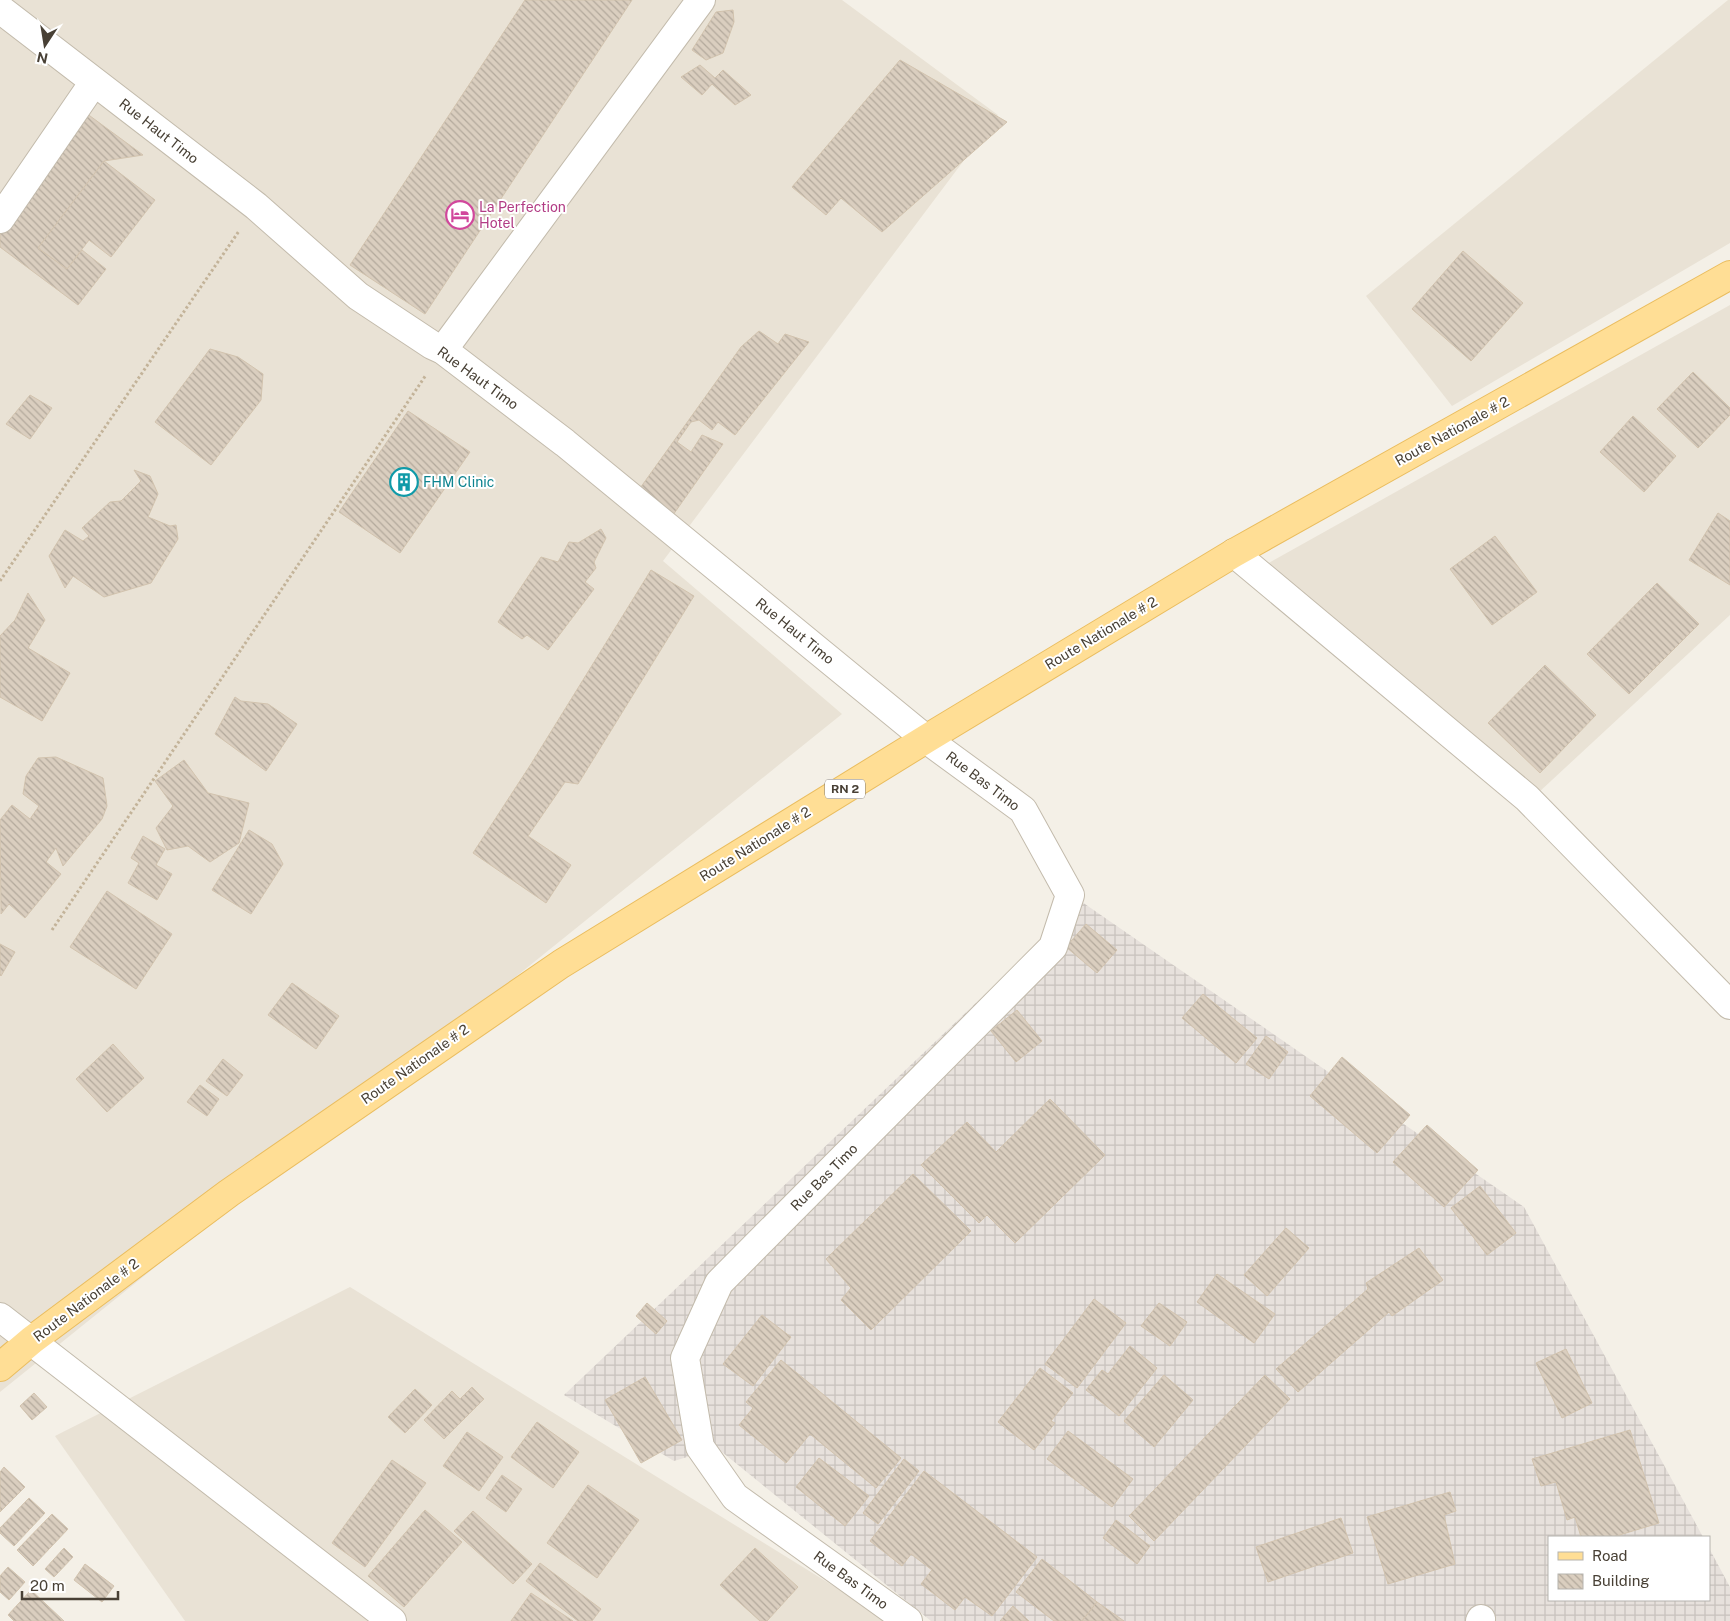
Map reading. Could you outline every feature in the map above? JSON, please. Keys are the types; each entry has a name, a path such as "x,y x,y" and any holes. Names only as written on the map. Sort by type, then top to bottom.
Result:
{"main road":[{"name":"Route Nationale # 2","path":"0,1366 229,1193 562,964 926,739 1234,553 1730,275"}],"street":[{"path":"443,350 701,0"},
{"name":"Rue Haut Timo","path":"0,9 256,206 358,296 432,345 443,350 565,443 926,739"},
{"path":"0,219 94,82"},
{"path":"1234,553 1527,798 1730,1005"},
{"name":"Rue Bas Timo","path":"908,1621 735,1497 700,1447 685,1358 719,1283 1053,947 1070,895 1023,810 926,739"},
{"path":"0,1317 392,1621"}],"path":[{"path":"0,581 256,206"},
{"path":"52,930 443,350"}],"shaded area":[{"path":"0,0 842,0 998,115 663,561 842,714 0,1392"},
{"path":"1730,0 1730,243 1452,406 1366,296"},
{"path":"1730,305 1730,615 1538,793 1258,569"},
{"path":"1082,902 1524,1207 1702,1536 1548,1536 1548,1601 1710,1601 1710,1550 1730,1587 1730,1621 931,1621 717,1448 674,1461 564,1395"},
{"path":"350,1287 890,1621 185,1621 55,1436"}],"building":[{"path":"525,0 632,0 425,314 350,265"},
{"path":"733,10 734,22 723,53 706,60 692,50 716,12"},
{"path":"900,60 1007,122 882,232 841,198 826,215 792,187"},
{"path":"700,65 715,78 723,70 751,95 735,105 712,84 702,95 681,77"},
{"path":"86,113 143,155 104,161 38,248 67,269 82,250 106,269 78,305 0,247 0,228"},
{"path":"104,161 155,200 111,257 89,240 67,269 38,248"},
{"path":"1463,251 1523,303 1471,361 1412,309"},
{"path":"759,331 778,344 785,334 809,342 735,435 718,422 712,430 699,420 691,422 677,442 691,452 702,435 723,444 673,515 638,491 741,347"},
{"path":"210,349 238,357 263,374 261,400 211,465 155,422"},
{"path":"1693,372 1730,408 1730,415 1698,448 1657,409"},
{"path":"30,395 52,408 30,439 6,424"},
{"name":"FHM Clinic","path":"408,411 470,452 400,553 339,512"},
{"path":"1633,416 1676,456 1644,492 1600,452"},
{"path":"134,470 150,476 158,494 148,517 170,526 176,525 178,539 151,583 104,597 73,576 65,588 49,556 65,530 83,541 89,536 82,528 110,502 121,501 141,481"},
{"path":"1718,513 1730,521 1730,585 1689,560"},
{"path":"601,529 606,538 594,562 596,568 585,582 594,589 548,650 527,635 522,639 498,622 541,557 558,562 569,542 578,543"},
{"path":"1495,536 1537,592 1492,625 1450,569"},
{"path":"651,570 694,596 578,784 565,782 528,836 571,865 546,903 473,853 531,764"},
{"path":"1657,583 1699,624 1629,694 1587,654"},
{"path":"28,593 45,620 28,648 70,673 42,721 0,697 0,636 15,620"},
{"path":"1545,665 1596,715 1540,773 1488,723"},
{"path":"235,697 241,701 268,704 297,724 266,771 215,734"},
{"path":"56,757 103,778 107,806 102,819 63,866 56,848 46,862 61,874 25,918 9,904 1,914 0,820 12,805 30,819 39,806 23,794 26,776 38,758"},
{"path":"184,760 208,793 249,803 239,843 210,862 188,846 167,850 156,828 173,806 155,781"},
{"path":"249,830 272,844 283,864 251,914 212,890"},
{"path":"143,836 165,849 156,865 172,874 157,900 128,883 139,863 131,858"},
{"path":"107,891 172,934 136,989 70,947"},
{"path":"1086,924 1117,950 1097,973 1066,947"},
{"path":"0,944 15,952 1,976 0,975"},
{"path":"292,983 339,1016 316,1049 268,1015"},
{"path":"1203,994 1257,1038 1236,1063 1182,1018"},
{"path":"1017,1010 1042,1041 1016,1062 991,1031"},
{"path":"1266,1036 1288,1052 1269,1079 1246,1064"},
{"path":"113,1044 144,1078 107,1112 76,1079"},
{"path":"1342,1057 1410,1115 1377,1153 1310,1096"},
{"path":"223,1059 243,1075 227,1096 206,1081"},
{"path":"200,1085 219,1099 207,1116 187,1102"},
{"path":"1050,1099 1105,1155 1015,1243 987,1215 979,1223 921,1165 967,1122 996,1152"},
{"path":"1427,1125 1478,1170 1444,1207 1393,1162"},
{"path":"913,1174 971,1231 871,1330 841,1300 851,1288 826,1259"},
{"path":"1480,1186 1516,1233 1487,1255 1451,1208"},
{"path":"1286,1228 1309,1248 1267,1296 1244,1275"},
{"path":"1419,1248 1443,1280 1392,1316 1389,1312 1298,1392 1276,1369 1368,1289 1366,1283"},
{"path":"1217,1274 1275,1314 1254,1343 1197,1302"},
{"path":"1094,1299 1126,1323 1077,1388 1045,1364"},
{"path":"647,1303 667,1321 656,1334 636,1316"},
{"path":"1159,1303 1187,1322 1170,1346 1141,1326"},
{"path":"762,1315 791,1337 753,1386 723,1364"},
{"path":"1130,1346 1157,1368 1119,1416 1086,1390 1102,1370 1108,1374"},
{"path":"1566,1349 1592,1403 1562,1418 1536,1363"},
{"path":"781,1360 901,1458 876,1488 810,1434 786,1463 739,1425 753,1408 746,1402"},
{"path":"1040,1368 1073,1393 1051,1421 1055,1423 1034,1450 998,1422"},
{"path":"1164,1375 1193,1400 1154,1447 1124,1421"},
{"path":"1265,1375 1290,1399 1154,1541 1129,1516"},
{"path":"645,1377 682,1440 641,1463 605,1400"},
{"path":"472,1387 484,1399 444,1439 424,1420 452,1391 460,1399"},
{"path":"415,1389 432,1405 405,1433 388,1417"},
{"path":"34,1393 47,1407 32,1420 20,1406"},
{"path":"537,1422 579,1452 553,1488 511,1457"},
{"path":"1630,1430 1659,1523 1616,1536 1581,1536 1575,1517 1567,1520 1556,1482 1541,1486 1532,1459"},
{"path":"1068,1431 1133,1479 1112,1507 1047,1459"},
{"path":"467,1432 503,1457 479,1491 443,1466"},
{"path":"819,1458 869,1496 845,1526 796,1487"},
{"path":"904,1459 919,1471 878,1524 863,1513"},
{"path":"392,1460 426,1483 365,1567 332,1543"},
{"path":"4,1467 25,1487 0,1512 0,1472"},
{"path":"924,1471 1037,1557 992,1616 965,1597 955,1610 921,1584 932,1570 911,1554 902,1566 870,1541"},
{"path":"502,1475 522,1489 506,1512 486,1498"},
{"path":"588,1485 639,1520 597,1578 547,1543"},
{"path":"1450,1492 1456,1511 1444,1515 1455,1564 1388,1584 1367,1517"},
{"path":"29,1498 45,1513 14,1546 0,1533 0,1528"},
{"path":"425,1510 462,1542 404,1607 368,1576"},
{"path":"473,1511 532,1564 513,1584 454,1531"},
{"path":"52,1514 68,1529 33,1566 17,1550"},
{"path":"1341,1518 1353,1553 1268,1582 1256,1547"},
{"path":"1116,1520 1150,1546 1137,1564 1103,1538"},
{"path":"64,1548 73,1557 54,1577 45,1569"},
{"path":"755,1548 798,1587 767,1621 760,1621 720,1585"},
{"path":"1042,1559 1097,1602 1082,1621 1054,1621 1016,1592"},
{"path":"540,1563 601,1609 592,1621 578,1621 526,1581"},
{"path":"85,1564 114,1586 102,1602 74,1580"},
{"path":"8,1567 25,1582 9,1600 0,1592 0,1576"},
{"path":"31,1590 64,1621 14,1621 8,1615"},
{"path":"531,1593 573,1621 511,1621"},
{"path":"1097,1602 1124,1621 1082,1621"},
{"path":"1013,1606 1029,1621 1000,1621"}],"place":[{"name":"La Perfection Hotel","path":"460,215"},
{"name":"FHM Clinic","path":"404,482"}]}
